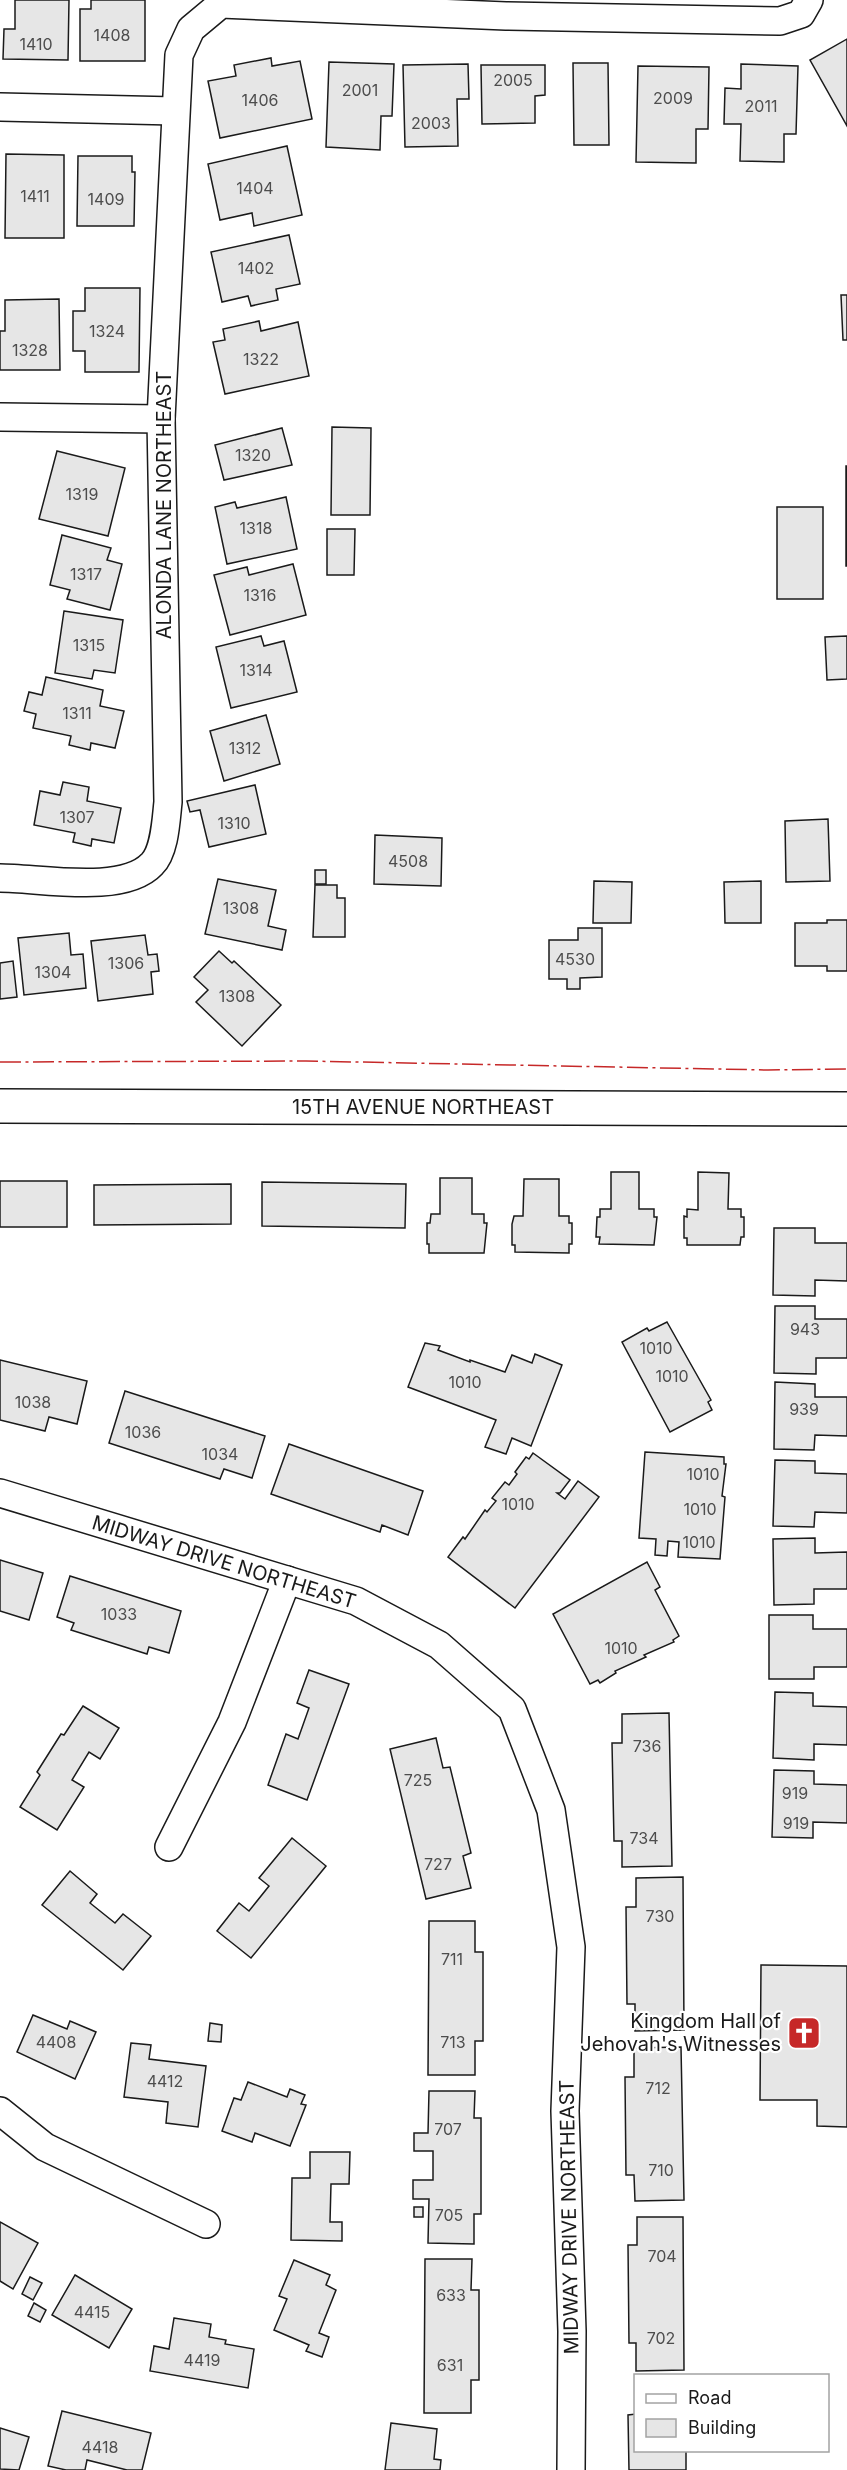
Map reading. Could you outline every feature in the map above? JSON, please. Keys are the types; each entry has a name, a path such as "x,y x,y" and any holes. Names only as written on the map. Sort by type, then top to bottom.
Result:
{"street":[{"name":"ALONDA LANE NORTHEAST","path":"0,878 95,882 132,878 153,863 164,838 168,802 161,419 179,55 191,29 221,2 506,8 780,21 801,14 809,0"},
{"path":"0,107 176,111"},
{"path":"0,417 161,419"},
{"name":"15TH AVENUE NORTHEAST","path":"0,1106 847,1109"},
{"name":"MIDWAY DRIVE NORTHEAST","path":"0,1492 356,1601 439,1645 512,1709 551,1810 571,1947 565,2111 572,2331 571,2470"},
{"path":"169,1847 232,1722 287,1580"},
{"path":"0,2111 45,2147 206,2224"}],"building":[{"path":"15,0 69,0 68,60 3,59 4,29 15,29"},
{"path":"91,0 145,0 145,61 80,61 80,9 91,9"},
{"path":"847,39 847,126 810,60"},
{"path":"271,58 272,66 300,61 312,119 220,138 208,81 236,76 234,65"},
{"path":"329,62 394,64 392,116 381,116 380,150 326,147"},
{"path":"573,63 608,63 609,145 574,145"},
{"path":"468,64 469,99 457,99 458,146 405,147 403,65"},
{"path":"741,64 798,66 796,134 784,134 784,162 740,161 741,124 724,124 725,88 741,89"},
{"path":"481,65 545,65 545,95 535,96 535,123 482,124"},
{"path":"638,66 709,67 708,129 696,129 696,163 636,162"},
{"path":"287,146 302,215 254,226 252,213 220,220 208,164"},
{"path":"6,154 64,155 64,238 5,238"},
{"path":"78,156 132,156 132,172 135,172 134,226 77,226"},
{"path":"289,235 300,284 276,289 278,300 251,306 248,296 222,302 211,252"},
{"path":"85,288 140,288 139,372 85,372 85,351 73,351 73,311 85,311"},
{"path":"841,295 847,295 847,340 843,340"},
{"path":"59,299 60,370 0,370 0,331 5,331 5,300"},
{"path":"259,321 261,331 298,322 309,376 225,394 213,342 225,340 223,329"},
{"path":"332,427 371,428 370,515 331,515"},
{"path":"282,428 292,465 224,480 215,445"},
{"path":"57,451 125,468 108,536 39,519"},
{"path":"847,466 847,566 846,566"},
{"path":"286,497 297,549 227,564 215,507 235,502 237,508"},
{"path":"777,507 823,507 823,599 777,599"},
{"path":"327,529 355,529 354,575 327,575"},
{"path":"62,535 111,548 107,560 122,564 110,610 67,599 70,590 50,585"},
{"path":"293,564 306,615 230,635 214,575 247,567 249,575"},
{"path":"64,611 123,620 115,673 94,670 92,679 55,673"},
{"path":"261,636 264,646 284,641 297,692 231,708 216,647"},
{"path":"847,636 847,679 827,680 825,637"},
{"path":"46,677 103,690 100,706 124,711 115,748 91,743 90,750 69,745 71,736 33,728 36,714 24,711 29,692 42,695"},
{"path":"266,715 280,764 224,781 210,731"},
{"path":"63,782 89,787 87,801 121,808 114,843 92,839 91,846 73,842 75,833 34,825 40,791 60,795"},
{"path":"255,785 266,834 209,847 200,810 190,812 187,801"},
{"path":"828,819 830,881 786,882 785,821"},
{"path":"375,835 442,838 441,886 374,884"},
{"path":"315,870 326,870 326,884 315,884"},
{"path":"218,879 276,890 268,926 286,930 282,950 205,934"},
{"path":"594,881 632,882 631,923 593,923"},
{"path":"761,881 761,923 725,923 724,882"},
{"path":"315,885 337,885 337,898 345,898 345,937 313,937"},
{"path":"827,920 847,920 847,971 827,971 827,966 795,966 795,923 827,923"},
{"path":"578,928 602,928 602,977 580,978 580,989 567,989 567,979 549,979 549,940 578,940"},
{"path":"69,933 71,955 83,954 86,988 24,995 18,938"},
{"path":"145,935 148,955 157,954 159,971 151,972 153,994 98,1001 91,941"},
{"path":"219,951 232,963 234,961 281,1005 242,1046 196,1002 208,990 194,977"},
{"path":"13,961 17,997 0,999 0,963"},
{"path":"611,1172 639,1172 639,1209 654,1209 654,1217 657,1217 654,1245 599,1244 600,1237 596,1237 597,1217 600,1217 600,1209 611,1209"},
{"path":"698,1172 729,1173 728,1209 741,1209 741,1217 744,1217 744,1237 741,1237 740,1245 687,1245 687,1238 684,1238 684,1216 687,1217 687,1209 698,1210"},
{"path":"440,1178 472,1178 472,1214 484,1214 484,1223 487,1223 484,1253 429,1253 427,1223 430,1223 431,1214 440,1214"},
{"path":"524,1179 559,1179 559,1216 569,1216 569,1223 572,1223 572,1244 569,1244 569,1253 515,1252 515,1245 512,1245 512,1224 514,1216 523,1216"},
{"path":"0,1181 67,1181 67,1227 0,1227"},
{"path":"262,1182 406,1184 405,1228 262,1226"},
{"path":"231,1184 231,1224 94,1225 94,1185"},
{"path":"774,1228 815,1228 815,1243 847,1243 847,1281 815,1280 815,1296 773,1295"},
{"path":"775,1306 815,1306 815,1319 847,1319 847,1358 816,1358 816,1374 774,1373"},
{"path":"667,1322 711,1400 708,1402 712,1410 670,1432 622,1342 647,1328 649,1331"},
{"path":"425,1343 440,1346 438,1350 470,1362 470,1360 505,1372 512,1355 532,1363 535,1354 562,1365 531,1446 512,1438 506,1454 485,1447 496,1420 408,1387"},
{"path":"0,1360 87,1381 77,1424 49,1417 45,1431 0,1420"},
{"path":"775,1382 815,1384 815,1397 847,1397 847,1436 815,1435 814,1450 774,1449"},
{"path":"125,1391 265,1436 252,1478 224,1469 220,1479 109,1443"},
{"path":"289,1444 423,1491 408,1535 382,1525 380,1532 271,1494"},
{"path":"645,1452 724,1457 724,1464 726,1464 722,1496 725,1497 720,1559 678,1557 679,1542 668,1541 667,1556 655,1555 656,1539 639,1538"},
{"path":"533,1453 570,1480 560,1493 557,1493 565,1499 578,1481 599,1497 515,1608 448,1557 463,1537 465,1539 485,1510 487,1512 496,1501 492,1498 505,1482 509,1485 526,1457 529,1459"},
{"path":"775,1460 815,1461 815,1473 847,1474 847,1513 815,1512 814,1527 773,1526"},
{"path":"815,1538 815,1553 847,1552 847,1589 814,1589 814,1604 774,1605 773,1539"},
{"path":"0,1560 43,1573 29,1620 0,1611"},
{"path":"647,1562 660,1587 655,1590 679,1636 673,1640 674,1642 615,1671 616,1673 600,1683 598,1680 590,1684 553,1614"},
{"path":"70,1576 181,1611 169,1653 149,1647 147,1654 71,1630 74,1623 57,1617"},
{"path":"769,1615 813,1615 813,1629 847,1629 847,1667 814,1667 814,1679 769,1679"},
{"path":"309,1670 349,1684 307,1800 268,1785 286,1734 298,1739 309,1708 297,1703"},
{"path":"775,1692 813,1693 813,1706 847,1707 847,1745 814,1744 814,1760 773,1758"},
{"path":"83,1706 119,1728 100,1759 89,1752 72,1780 84,1787 57,1830 20,1807 40,1775 37,1772 61,1734 64,1735"},
{"path":"669,1713 672,1866 622,1867 622,1841 614,1841 612,1743 622,1743 622,1714"},
{"path":"436,1738 443,1768 450,1767 471,1853 463,1856 471,1888 426,1899 390,1749"},
{"path":"774,1770 814,1771 814,1784 847,1785 847,1823 813,1822 813,1838 772,1837"},
{"path":"292,1838 326,1866 251,1958 217,1931 239,1903 249,1911 269,1886 259,1878"},
{"path":"70,1871 97,1894 90,1903 115,1923 123,1914 151,1936 123,1970 42,1905"},
{"path":"683,1877 684,2030 635,2031 635,2004 627,2004 626,1907 636,1907 636,1878"},
{"path":"429,1921 475,1921 475,1952 483,1952 483,2041 475,2041 475,2075 428,2075"},
{"name":"Kingdom Hall of Jehovah's Witnesses","path":"761,1965 847,1966 847,2127 817,2126 817,2100 760,2100"},
{"path":"33,2015 67,2029 70,2021 96,2032 75,2079 17,2052"},
{"path":"210,2023 222,2025 221,2042 208,2041"},
{"path":"131,2043 151,2045 149,2059 206,2066 198,2127 166,2123 168,2102 124,2097"},
{"path":"681,2047 684,2200 635,2201 634,2175 626,2175 625,2077 634,2077 634,2048"},
{"path":"248,2082 287,2097 290,2089 305,2095 301,2104 306,2105 290,2146 255,2133 252,2142 222,2131 234,2098 241,2100"},
{"path":"429,2091 475,2091 474,2118 481,2118 481,2214 474,2214 474,2244 428,2243 429,2199 413,2199 413,2180 433,2180 433,2151 414,2151 414,2133 428,2133"},
{"path":"310,2152 350,2152 349,2184 331,2184 330,2222 342,2222 342,2241 291,2240 292,2178 310,2178"},
{"path":"414,2207 423,2207 423,2217 414,2217"},
{"path":"637,2217 683,2217 684,2370 636,2371 636,2343 629,2343 628,2245 637,2245"},
{"path":"0,2222 38,2243 13,2289 0,2281"},
{"path":"425,2259 472,2259 471,2290 479,2290 479,2380 471,2380 471,2413 424,2413"},
{"path":"294,2260 330,2275 326,2285 336,2290 319,2333 329,2337 322,2357 306,2351 309,2345 274,2330 287,2299 279,2296"},
{"path":"75,2275 132,2309 109,2348 52,2315"},
{"path":"30,2277 42,2283 33,2300 22,2294"},
{"path":"34,2303 46,2310 40,2322 28,2316"},
{"path":"174,2318 211,2324 209,2337 226,2340 225,2344 254,2349 248,2388 150,2371 154,2346 169,2349"},
{"path":"62,2411 151,2433 142,2470 127,2470 87,2460 85,2470 66,2470 48,2466"},
{"path":"634,2414 634,2452 686,2452 686,2470 629,2470 628,2415"},
{"path":"391,2423 437,2429 434,2459 441,2460 440,2470 385,2470"},
{"path":"0,2428 29,2437 19,2470 0,2469"}],"power":[{"path":"0,1062 306,1061 768,1070 847,1069"}],"place":[{"name":"Kingdom Hall of Jehovah's Witnesses","path":"804,2033"}]}
